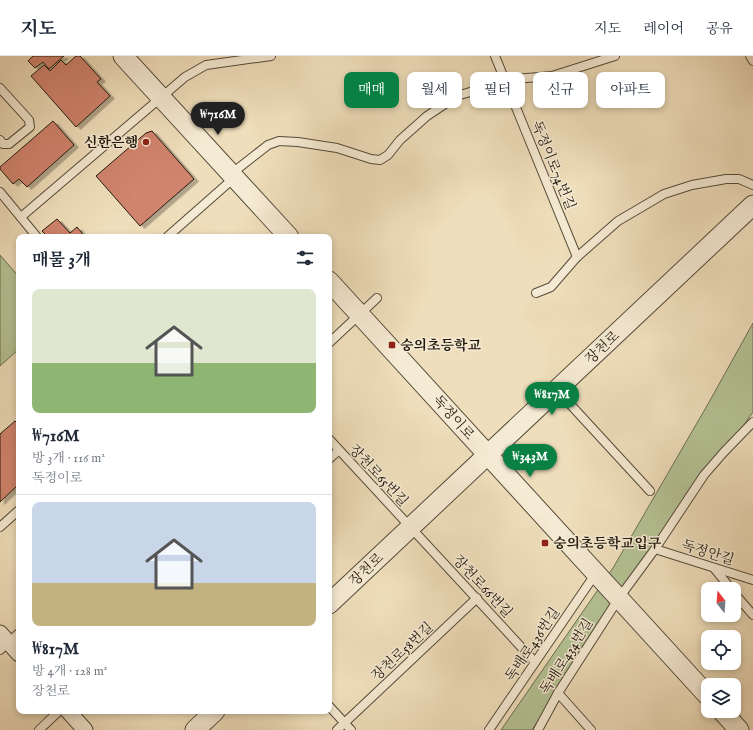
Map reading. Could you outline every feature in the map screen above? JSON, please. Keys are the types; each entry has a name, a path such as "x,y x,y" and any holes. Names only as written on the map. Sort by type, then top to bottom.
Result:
{"street":[{"path":"123,56 286,234"},
{"name":"장천로","path":"332,601 753,205"},
{"name":"독정이로","path":"332,284 701,688"},
{"path":"7,640 16,650"},
{"path":"71,714 85,730"},
{"path":"195,730 212,714"},
{"path":"728,718 739,730"}],"lane":[{"path":"21,217 185,76 206,65 271,56"},
{"name":"독정이로74번길","path":"495,56 502,72"},
{"path":"525,79 552,76 615,56"},
{"path":"750,56 753,61"},
{"path":"0,88 29,120 30,126 9,144 1,143"},
{"path":"170,234 268,145 279,141 298,142 337,148 370,160 380,160 388,155 400,140 427,116 457,96 470,92"},
{"name":"독정이로74번길","path":"517,108 577,258"},
{"path":"536,293 551,286 577,258 618,221 664,194 692,185 726,178 739,179 753,185"},
{"path":"0,192 35,234"},
{"path":"332,340 377,298"},
{"path":"557,390 650,491"},
{"name":"독배로434번길","path":"538,730 558,693 619,598 655,549 704,475 753,422"},
{"name":"장천로65번길","path":"332,442 411,528"},
{"path":"332,456 339,450"},
{"path":"0,527 16,513"},
{"name":"장천로66번길","path":"411,528 535,662"},
{"name":"독정안길","path":"655,549 713,568 752,578"},
{"path":"713,568 725,582"},
{"name":"독배로436번길","path":"489,730 596,573"},
{"name":"장천로58번길","path":"337,730 477,598"},
{"path":"741,601 753,615"},
{"path":"558,693 591,730"},
{"path":"332,709 351,730"},
{"path":"39,730 57,714"}],"green space":[{"path":"0,255 16,274 16,352 0,366"},
{"path":"753,323 753,412 586,649 532,730 501,730 613,568"}],"building":[{"path":"33,56 64,56 49,69 43,62 35,68 28,61"},
{"path":"76,56 80,56 101,79 97,82 110,96 76,127 31,76 44,65 50,71 61,60 66,65"},
{"path":"53,121 74,145 27,187 19,179 13,184 0,169 0,167"},
{"path":"152,131 194,179 140,226 96,176 146,133"},
{"path":"57,219 70,233 77,227 83,234 45,234 42,231"},
{"path":"15,421 16,422 16,487 0,502 0,434"}],"place":[{"name":"신한은행","path":"146,142"},
{"name":"숭의초등학교","path":"392,345"},
{"name":"숭의초등학교입구","path":"545,543"}]}
